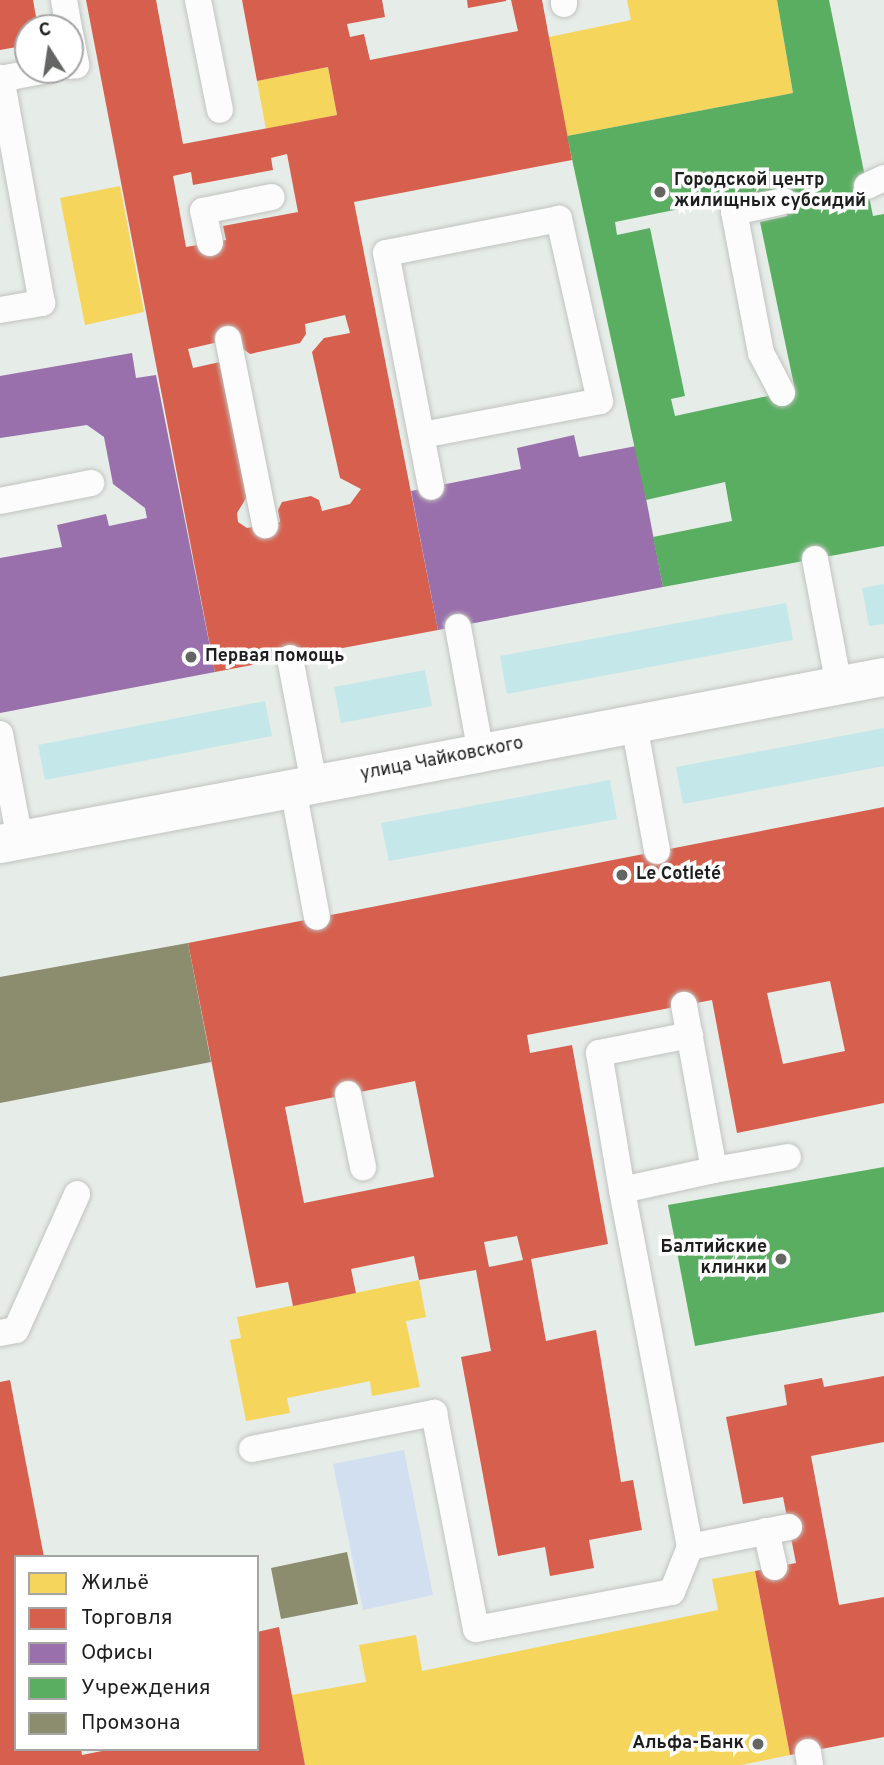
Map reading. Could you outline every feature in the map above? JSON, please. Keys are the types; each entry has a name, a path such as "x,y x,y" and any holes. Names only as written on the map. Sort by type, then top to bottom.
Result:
{"street":[{"name":"улица Чайковского","path":"10,842 884,677"}],"lane":[{"path":"198,0 219,110"},
{"path":"0,310 42,303 1,79"},
{"path":"209,243 203,211 272,197"},
{"path":"782,393 761,353 734,212 784,201"},
{"path":"422,435 600,401 559,219 387,253 431,487"},
{"path":"228,340 265,525"},
{"path":"0,501 91,483"},
{"path":"815,559 839,685"},
{"path":"457,627 481,753"},
{"path":"290,658 317,917"},
{"path":"634,724 657,850"},
{"path":"0,734 10,842"},
{"path":"684,1005 714,1170"},
{"path":"252,1449 434,1413 476,1629 672,1592 690,1547 622,1190 599,1053 690,1035"},
{"path":"348,1094 363,1167"},
{"path":"622,1190 788,1157"},
{"path":"0,1333 16,1330 77,1194"},
{"path":"690,1547 777,1529 774,1567"}],"shaded area":[{"path":"884,584 884,624 869,626 862,588"},
{"path":"786,603 793,640 507,694 500,656"},
{"path":"425,670 432,706 341,723 334,687"},
{"path":"265,701 272,736 45,780 38,745"},
{"path":"884,728 884,766 683,804 676,767"},
{"path":"610,780 617,819 389,861 381,823"},
{"path":"404,1450 433,1595 363,1610 333,1464"}],"building: Жильё":[{"path":"627,0 777,0 793,93 567,136 549,37 631,20"},
{"path":"328,67 337,115 266,129 257,81"},
{"path":"120,186 144,312 85,325 60,198"},
{"path":"419,1280 426,1317 406,1321 420,1387 372,1396 370,1381 287,1398 290,1413 246,1421 230,1340 241,1338 237,1317"},
{"path":"755,1571 790,1755 741,1765 305,1765 291,1695 366,1682 359,1645 416,1635 422,1671 718,1610 712,1579"}],"building: Торговля":[{"path":"0,0 33,0 36,14 14,14 14,48 0,50"},
{"path":"86,0 156,0 183,144 337,115 328,67 257,81 242,0 382,0 385,17 347,24 350,37 364,34 370,60 518,31 511,0 542,0 572,160 354,202 438,630 215,672","holes":["287,154 298,212 223,226 226,240 186,247 173,176 191,172 193,185 273,170 271,158","345,315 350,333 324,338 312,352 340,478 361,489 350,504 322,511 319,500 311,496 282,502 278,510 280,522 247,528 238,522 237,513 248,495 220,362 193,368 188,349 240,337 242,348 250,354 300,343 306,334 305,324"]},
{"path":"467,0 506,0 506,1 468,8"},
{"path":"884,807 884,1103 737,1133 712,1000 527,1035 530,1053 572,1045 608,1244 531,1259 546,1341 596,1330 621,1482 633,1480 642,1530 589,1540 594,1568 550,1576 545,1547 498,1556 461,1357 491,1351 476,1270 419,1280 414,1256 351,1269 356,1293 293,1306 288,1282 256,1288 188,943","holes":["830,981 845,1051 783,1064 767,993","415,1081 434,1177 304,1203 285,1107","517,1236 523,1260 489,1267 484,1242"]},
{"path":"884,1376 884,1442 811,1456 839,1605 884,1597 884,1737 790,1755 755,1571 796,1563 783,1497 743,1504 726,1417 787,1405 784,1385 822,1378 824,1387"},
{"path":"10,1380 44,1555 14,1555 14,1751 81,1751 82,1755 102,1751 259,1751 259,1632 279,1627 305,1765 0,1765 0,1382"}],"building: Офисы":[{"path":"132,353 136,378 156,375 215,672 0,713 0,558 62,547 57,525 106,514 109,526 147,518 145,508 113,484 104,437 87,425 0,438 0,376"},
{"path":"574,435 579,457 636,446 663,587 438,630 411,491 521,469 517,448"}],"building: Учреждения":[{"path":"777,0 829,0 873,216 884,214 884,546 663,587 653,537 732,521 725,482 646,500 567,136 793,93","holes":["782,188 787,216 760,222 795,390 675,416 671,399 685,396 650,228 617,235 615,222"]},
{"name":"Балтийские клинки","path":"884,1167 884,1312 695,1346 668,1205"}],"building: Промзона":[{"path":"188,943 211,1062 0,1103 0,977"},
{"path":"347,1552 358,1604 281,1619 271,1568"}],"place":[{"name":"Городской центр жилищных субсидий","path":"660,192"},
{"name":"Первая помощь","path":"191,657"},
{"name":"Le Cotleté","path":"622,875"},
{"name":"Балтийские клинки","path":"781,1259"},
{"name":"Альфа-Банк","path":"758,1744"}]}
